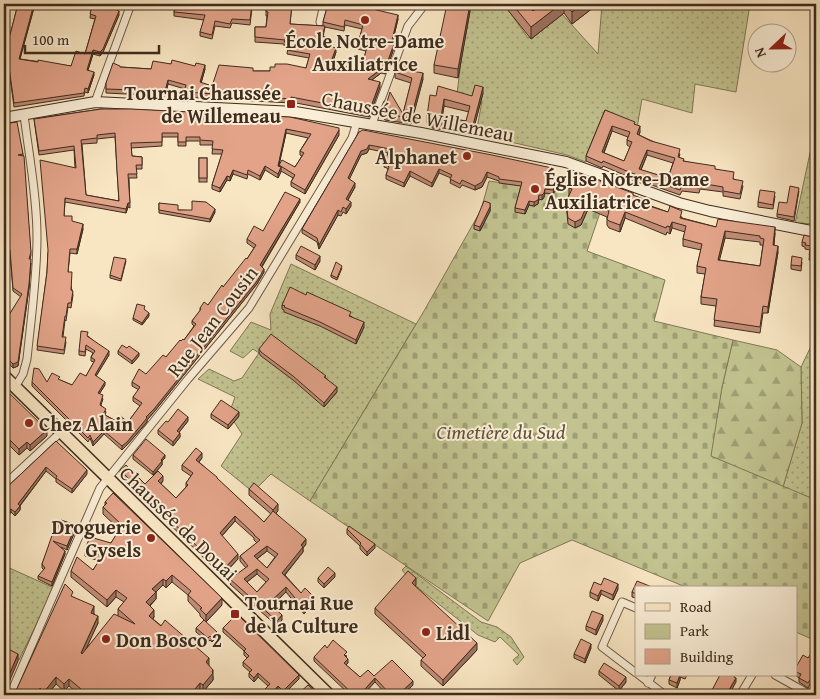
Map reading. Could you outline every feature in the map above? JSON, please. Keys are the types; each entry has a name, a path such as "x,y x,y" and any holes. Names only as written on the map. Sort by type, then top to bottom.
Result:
{"main road":[{"name":"Chaussée de Douai","path":"4,376 329,695"}],"street":[{"path":"95,102 131,4"},
{"path":"320,22 324,4"},
{"path":"372,124 408,26 425,4"},
{"name":"Chaussée de Willemeau","path":"4,118 95,102 296,112 372,124 566,162 678,203 816,232"},
{"path":"15,387 24,374 28,360 36,268 37,236 35,208 24,115"},
{"name":"Rue Jean Cousin","path":"10,695 100,488 188,379 249,308 351,140 357,122"},
{"path":"4,485 61,432"},
{"path":"635,608 622,602 602,647 635,672"},
{"path":"640,676 665,695"},
{"path":"648,683 652,676"},
{"path":"740,695 751,676"},
{"path":"776,676 810,695"}],"green space":[{"path":"468,4 504,4 528,38 562,14 598,54 602,4 750,4 736,92 695,84 692,113 642,99 637,128 604,116 586,162 567,155 476,134 482,101 457,94"},
{"path":"816,125 816,224 795,223"},
{"name":"Cimetière du Sud","path":"554,175 555,178 572,183 576,177 608,189 587,251 665,280 654,321 733,340 722,387 711,456 816,500 816,641 798,633 798,586 683,586 572,540 520,563 488,621 310,501 424,311 481,210 489,181 524,186 529,205 534,207 545,193 551,195"},
{"path":"291,264 416,324 310,501 271,474 253,492 221,466 242,434 229,414 235,397 198,379 209,369 234,381 242,378 259,353 253,349 243,358 230,351 251,322 271,330 270,314"},
{"path":"816,336 816,500 783,487 802,423 801,367"},
{"path":"733,340 777,350 801,367 802,423 783,487 710,456 722,387"},
{"path":"5,566 54,588 19,660 4,651"},
{"path":"406,566 481,622 497,627 511,637 524,657 517,665 513,660 519,655 500,637 495,642 478,635 417,587 402,570"}],"building":[{"path":"18,4 34,4 19,59 38,62 38,60 71,66 76,51 85,54 96,16 90,14 92,6 83,4 102,4 119,11 103,49 100,52 93,50 87,70 94,72 88,89 85,88 84,93 14,103 9,67 4,89 4,60 8,44 4,43 4,33 10,35"},
{"path":"176,4 252,4 250,20 232,19 230,24 215,21 212,35 200,32 205,15 174,12"},
{"path":"255,4 292,4 290,24 325,26 322,36 328,38 326,45 336,48 331,62 353,69 361,69 367,47 358,44 363,25 345,20 344,27 323,22 328,4 351,4 398,15 392,40 395,41 385,69 381,69 368,79 380,82 369,112 291,97 291,99 184,92 186,85 168,80 165,91 106,89 106,83 113,63 120,67 151,69 153,61 171,64 172,60 195,66 196,63 205,65 200,82 212,86 219,65 253,68 253,71 270,71 270,67 275,67 275,64 287,64 306,68 310,54 287,50 289,42 284,42 285,40 255,37 255,27 266,27 268,12 266,11 266,5"},
{"path":"447,4 470,4 458,69 434,65"},
{"path":"512,4 527,4 533,11 542,4 561,4 531,27"},
{"path":"565,4 583,4 572,12"},
{"path":"401,64 413,67 412,71 423,73 411,118 385,114 381,108 384,101 387,102 390,92 403,114 412,78 395,72 396,67 399,68"},
{"path":"475,85 483,87 472,129 432,122 433,117 427,116 430,95 436,96 438,86 472,96","holes":["444,99 470,106 466,121 441,117"]},
{"path":"101,109 131,109 290,117 339,128 339,130 305,190 291,182 295,175 279,165 282,160 295,167 304,153 300,151 311,134 286,129 278,166 281,167 278,174 265,166 260,176 248,170 247,175 233,170 230,177 227,176 220,188 212,185 223,150 212,149 213,141 200,140 200,137 186,137 186,142 178,142 178,133 162,133 162,142 131,143 132,156 142,157 142,165 136,165 137,174 128,174 130,203 128,203 126,209 65,198 64,216 72,216 72,221 83,224 77,249 70,249 68,272 72,272 71,290 73,291 71,303 68,303 65,316 62,337 66,337 64,350 37,346 47,272 48,250 40,160 76,168 74,146 39,151 34,119","holes":["115,133 119,201 86,195 81,140 97,138 97,135"]},
{"path":"605,110 635,122 634,124 640,126 637,134 651,141 680,149 678,157 684,159 683,161 715,166 715,169 734,172 733,179 743,181 740,194 723,191 723,187 700,183 699,188 682,185 680,190 586,156","holes":["612,126 630,132 627,140 632,142 624,161 602,152","647,150 675,158 668,178 639,169"]},
{"path":"17,122 23,154 18,155 24,156 31,252 29,259 31,259 18,362 13,364 4,355 4,317 6,313 9,315 22,294 13,288 8,238 4,239 4,223 6,223 4,206 4,124"},
{"path":"363,130 552,168 552,174 560,183 553,190 545,189 542,195 539,195 538,200 534,202 529,201 525,210 515,208 522,182 499,179 499,177 487,172 482,182 475,186 462,180 460,184 450,179 452,175 439,169 432,183 410,171 404,183 386,175 389,167 384,162 390,149 369,145 367,149 361,151 348,178 355,183 346,199 351,202 346,209 343,207 341,212 338,210 319,245 317,238 302,229 359,132"},
{"path":"199,158 207,158 207,178 199,178"},
{"path":"578,173 633,193 633,195 651,202 649,206 668,212 670,206 682,211 680,218 716,227 718,219 775,227 773,245 778,246 768,307 763,306 760,327 714,320 717,299 701,297 706,268 697,266 702,244 683,239 686,226 672,222 670,227 667,226 666,228 625,212 620,225 607,219 609,211 588,203 581,219 575,222 568,218 566,202 572,189 569,188 571,177 576,178","holes":["725,231 760,236 760,238 764,239 760,266 718,260"]},
{"path":"790,186 799,188 794,217 777,214 779,202 787,203"},
{"path":"760,190 775,192 773,205 758,202"},
{"path":"285,192 300,199 260,265 264,269 257,281 147,418 122,446 104,431 93,442 90,435 88,438 32,382 34,368 39,369 47,382 52,373 60,377 58,379 72,385 80,373 86,376 95,360 91,357 95,351 86,345 85,352 79,351 81,331 88,332 87,336 109,351 95,375 105,382 98,393 103,395 100,405 106,409 103,414 116,421 120,416 128,422 142,403 133,397 140,387 132,382 139,369 146,374 163,355 166,357 180,340 184,340 196,324 192,321 204,302 208,305 222,285 223,287 247,259 256,245 247,239 254,226 263,231"},
{"path":"192,201 206,202 215,209 210,219 159,210 159,203 178,205 178,210 192,210"},
{"path":"484,201 490,203 490,207 480,227 474,225"},
{"path":"804,235 816,238 816,258 809,255 811,246 805,245 806,243 802,242"},
{"path":"301,246 320,256 315,265 296,255"},
{"path":"792,256 802,258 801,266 791,265"},
{"path":"114,257 126,259 121,279 110,275"},
{"path":"336,262 342,266 337,278 331,275"},
{"path":"290,287 306,295 307,292 351,312 349,316 364,322 356,340 284,307 282,305"},
{"path":"137,304 145,306 144,309 149,313 142,323 133,318"},
{"path":"271,334 326,376 324,377 337,387 324,403 261,352 259,349"},
{"path":"122,345 127,348 129,346 139,353 132,361 118,351"},
{"path":"4,388 47,430 30,445 27,442 19,449 10,440 4,446"},
{"path":"221,400 239,412 228,425 211,414"},
{"path":"178,409 188,417 177,431 180,433 173,442 158,430 166,421 168,422"},
{"path":"146,439 165,455 153,472 133,455"},
{"path":"56,441 87,470 72,489 56,478 57,476 46,467 18,504 20,506 15,512 11,509 4,518 4,490"},
{"path":"196,448 202,453 196,460 217,477 264,522 273,511 306,539 301,545 303,547 282,573 301,593 305,588 315,598 304,609 286,587 269,603 282,615 277,621 230,579 248,566 240,556 260,540 235,516 220,533 238,554 222,571 120,470 126,465 145,484 158,471 163,476 158,481 176,498 188,485 186,483 193,473 182,465","holes":["267,546 278,554 267,568 254,556","257,569 269,579 257,592 244,579"]},
{"path":"254,483 278,504 273,510 249,489"},
{"path":"113,493 222,598 206,615 200,609 202,608 188,595 191,591 172,575 166,581 163,579 152,589 156,592 146,602 154,610 149,616 161,626 165,620 209,658 206,662 213,670 213,673 203,685 200,683 190,695 88,695 69,679 64,684 56,677 44,692 40,688 36,695 14,695 65,584 73,592 71,596 94,606 91,613 98,616 82,654 114,614 135,624 118,609 127,598 116,590 107,600 71,571 77,557 93,570 102,556 85,549 90,537 111,543 122,525 103,507"},
{"path":"61,520 76,525 67,546 53,541 65,551 52,582 38,576 45,568 42,564 55,527 57,528"},
{"path":"349,526 375,544 367,552 347,529"},
{"path":"328,567 335,573 324,584 318,578"},
{"name":"Lidl","path":"408,571 416,578 412,583 477,643 443,680 421,660 426,655 375,608"},
{"path":"604,578 618,584 613,595 601,590 598,596 590,592 594,582 601,585"},
{"path":"637,581 650,586 635,586 635,594 632,592"},
{"path":"592,611 603,615 596,630 586,626"},
{"path":"237,614 299,675 283,691 278,686 270,695 259,695 270,684 258,673 254,678 249,673 252,670 243,662 249,656 244,651 246,649 223,628"},
{"path":"204,620 217,632 212,638 210,636 208,638 196,628"},
{"path":"581,639 591,644 585,659 574,654"},
{"path":"333,640 347,652 344,655 348,659 344,663 360,677 368,670 374,676 392,660 413,681 398,695 388,695 390,694 375,678 365,689 371,695 354,695 314,657 325,645 327,648"},
{"path":"4,647 18,654 4,687"},
{"path":"812,652 816,655 816,683 810,680 808,683 799,678 801,674 798,673 798,664 803,655 808,658"},
{"path":"604,663 626,677 619,686 599,671"},
{"path":"671,676 680,676 677,683 669,680"},
{"path":"719,676 734,676 736,678 726,695 699,695 702,690 711,692"},
{"path":"308,685 319,695 297,695"}],"place":[{"name":"École Notre-Dame Auxiliatrice","path":"365,20"},
{"name":"Tournai Chaussée de Willemeau","path":"291,104"},
{"name":"Alphanet","path":"467,156"},
{"name":"Église Notre-Dame Auxiliatrice","path":"535,189"},
{"name":"Chez Alain","path":"29,423"},
{"name":"Droguerie Gysels","path":"151,538"},
{"name":"Tournai Rue de la Culture","path":"235,614"},
{"name":"Lidl","path":"426,632"},
{"name":"Don Bosco 2","path":"106,639"}]}
